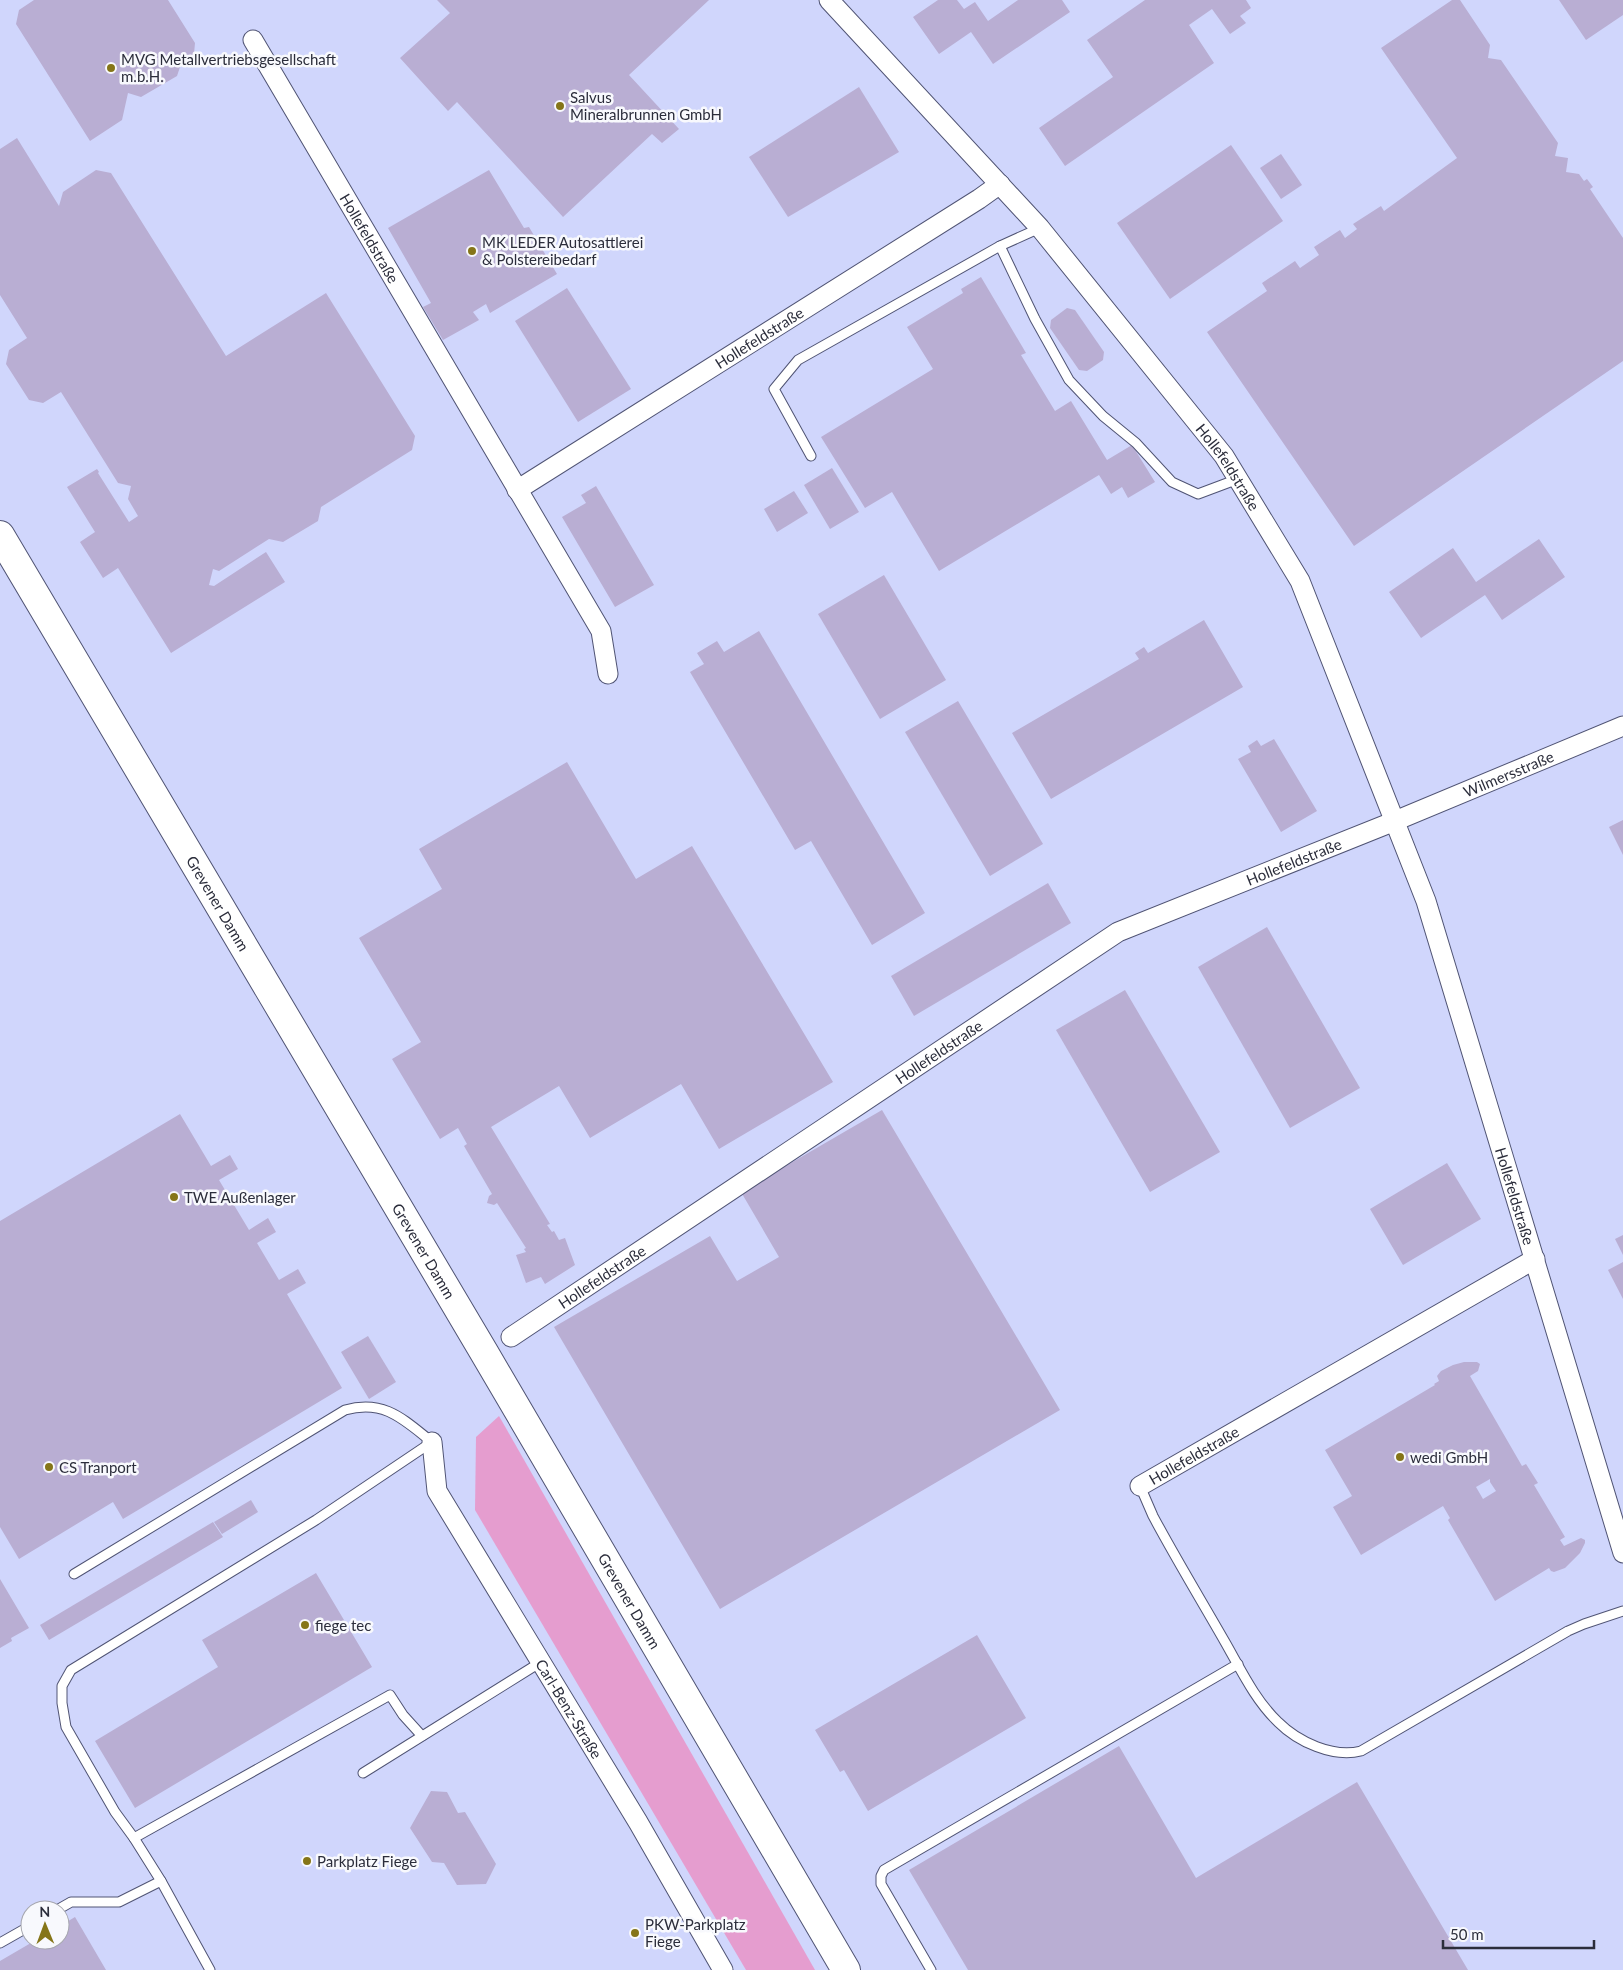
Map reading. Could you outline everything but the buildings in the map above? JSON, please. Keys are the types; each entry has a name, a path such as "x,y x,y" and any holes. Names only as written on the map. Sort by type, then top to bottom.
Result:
{"main road":[{"name":"Grevener Damm","path":"0,535 500,1379 846,1970"}],"street":[{"name":"Hollefeldstraße","path":"829,0 1040,228 1224,456 1300,581 1426,901 1623,1553"},
{"name":"Hollefeldstraße","path":"253,40 600,631 608,674"},
{"name":"Hollefeldstraße","path":"518,490 1000,184"},
{"name":"Wilmersstraße","path":"1396,821 1623,726"},
{"name":"Hollefeldstraße","path":"511,1337 1118,932 1396,821"},
{"name":"Hollefeldstraße","path":"1140,1486 1535,1259"},
{"name":"Carl-Benz-Straße","path":"432,1442 437,1491 638,1822 723,1970"}],"lane":[{"path":"811,456 774,389 798,360 1000,246 1040,228"},
{"path":"1000,246 1034,319 1069,380 1103,416 1136,443 1172,482 1198,494 1238,479"},
{"path":"74,1574 345,1410 359,1406 375,1407 391,1412 432,1442 316,1520 71,1670 62,1686 62,1704 66,1727 115,1812 134,1838 160,1881 210,1970"},
{"path":"1140,1486 1157,1524 1256,1696 1278,1723 1293,1734 1335,1753 1349,1754 1361,1751 1568,1631 1623,1612"},
{"path":"363,1773 541,1662"},
{"path":"931,1970 881,1884 881,1876 884,1870 1238,1664"},
{"path":"134,1838 390,1695 403,1715 422,1736"},
{"path":"70,1903 119,1902 160,1881"},
{"path":"0,1943 20,1932"}],"shaded area":[{"path":"499,1416 815,1970 746,1970 475,1510 476,1437"}],"place":[{"name":"MVG Metallvertriebsgesellschaft m.b.H.","path":"111,68"},
{"name":"Salvus Mineralbrunnen GmbH","path":"560,106"},
{"name":"MK LEDER Autosattlerei & Polstereibedarf","path":"472,251"},
{"name":"TWE Außenlager","path":"174,1197"},
{"name":"wedi GmbH","path":"1400,1457"},
{"name":"CS Tranport","path":"49,1467"},
{"name":"fiege tec","path":"305,1625"},
{"name":"Parkplatz Fiege","path":"307,1861"},
{"name":"PKW-Parkplatz Fiege","path":"635,1933"}]}
